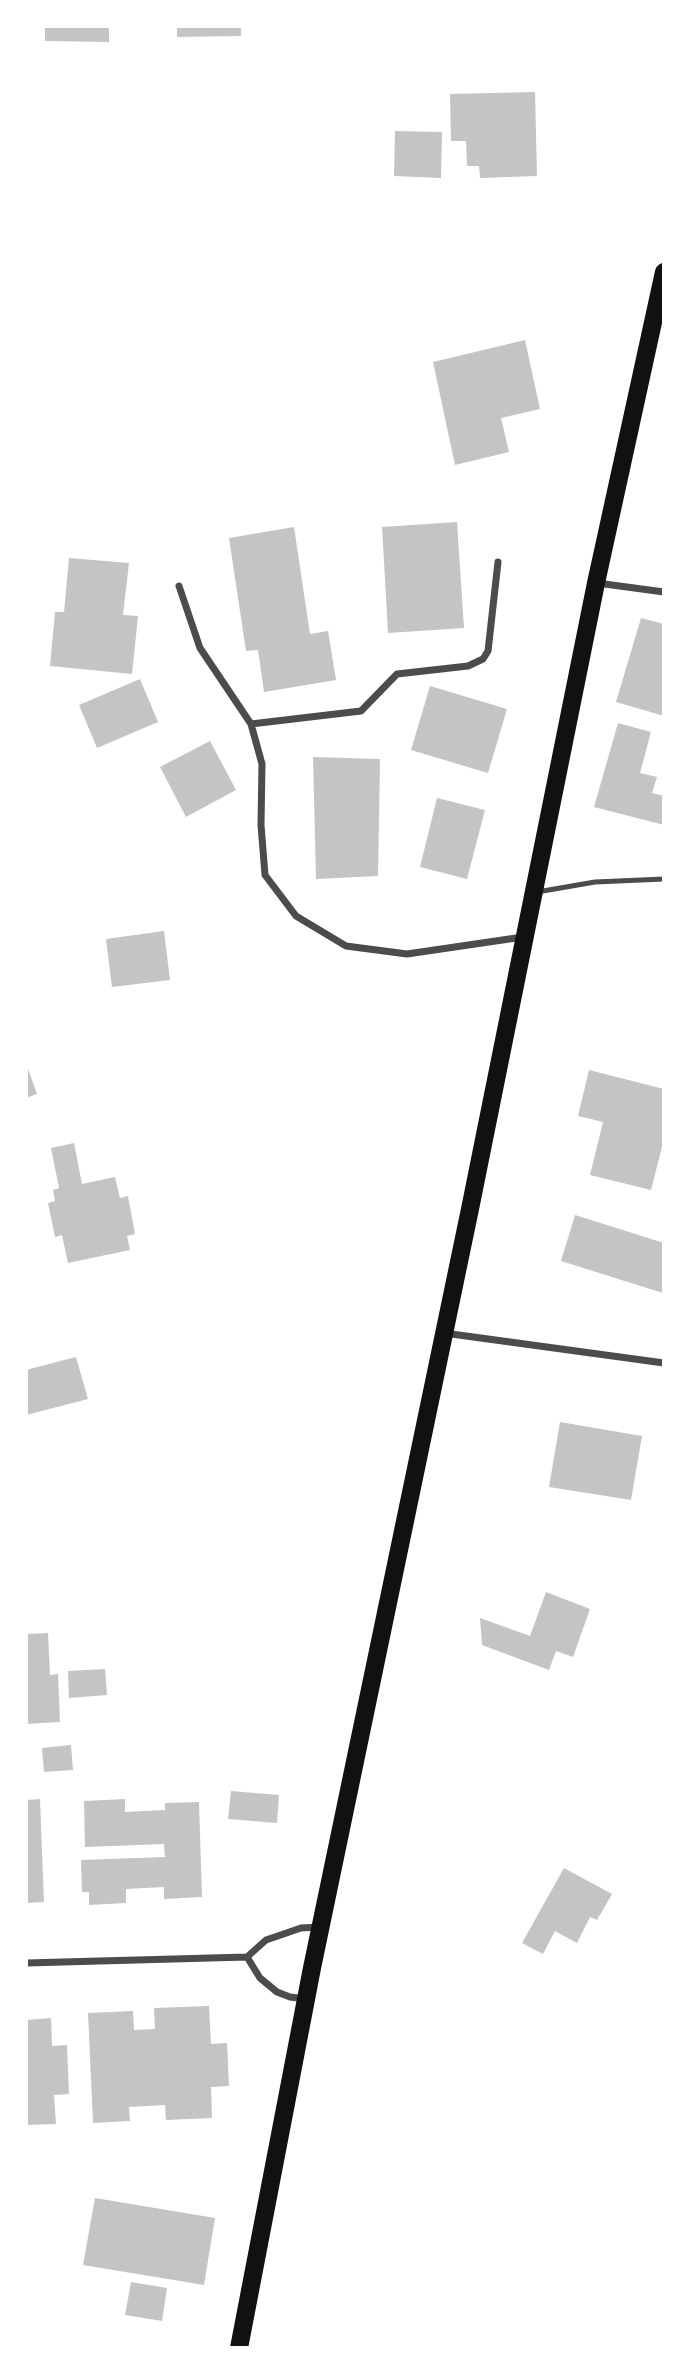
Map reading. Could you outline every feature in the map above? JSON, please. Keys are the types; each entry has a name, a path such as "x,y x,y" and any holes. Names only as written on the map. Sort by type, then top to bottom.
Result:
{"main road":[{"path":"239,2348 320,1927 596,583 664,272"}],"street":[{"path":"251,724 361,712 397,674 468,666 483,659 488,651 498,562"},
{"path":"596,583 664,592"},
{"path":"179,586 200,648 251,724 262,764 261,825 265,874 296,916 346,946 407,954 525,937"},
{"path":"443,1333 664,1363"},
{"path":"26,1962 247,1957 266,1940 301,1928 320,1927"},
{"path":"247,1957 260,1978 277,1992 306,2000"}],"lane":[{"path":"534,892 595,882 664,879"}],"building":[{"path":"45,26 109,26 109,42 45,41"},
{"path":"177,26 241,26 241,36 177,37"},
{"path":"535,92 537,176 480,178 479,166 467,166 466,141 451,141 450,94"},
{"path":"395,131 442,132 441,178 394,176"},
{"path":"525,340 540,409 501,418 509,452 455,465 433,362"},
{"path":"457,522 464,628 388,633 382,527"},
{"path":"294,527 310,634 328,631 336,680 264,692 258,650 246,651 229,538"},
{"path":"69,558 129,563 123,615 138,616 132,674 50,666 55,612 64,612"},
{"path":"641,618 664,624 664,716 616,702"},
{"path":"140,679 158,722 97,748 79,705"},
{"path":"430,686 507,709 488,773 411,750"},
{"path":"618,723 651,732 640,773 657,777 652,793 664,796 664,825 594,807"},
{"path":"210,741 236,790 186,817 160,767"},
{"path":"313,757 380,759 378,876 316,879"},
{"path":"437,798 485,810 467,879 420,867"},
{"path":"164,931 170,980 112,987 106,939"},
{"path":"26,1063 37,1094 26,1098"},
{"path":"589,1070 664,1089 664,1139 651,1190 590,1175 603,1122 578,1116"},
{"path":"74,1143 82,1184 115,1177 120,1198 128,1196 135,1234 127,1236 130,1250 68,1263 62,1235 55,1237 48,1203 55,1201 53,1190 59,1188 51,1148"},
{"path":"575,1215 664,1243 663,1293 561,1261"},
{"path":"76,1357 88,1399 26,1415 26,1370"},
{"path":"560,1422 642,1436 631,1500 549,1487"},
{"path":"546,1592 590,1609 573,1657 556,1651 549,1670 482,1645 480,1618 530,1636"},
{"path":"48,1633 50,1675 58,1674 60,1722 26,1724 26,1634"},
{"path":"105,1669 107,1695 69,1698 68,1671"},
{"path":"71,1745 73,1770 44,1772 42,1748"},
{"path":"231,1791 279,1795 277,1823 228,1819"},
{"path":"40,1799 44,1902 26,1903 26,1800"},
{"path":"125,1799 125,1812 165,1810 165,1803 199,1802 202,1897 164,1899 164,1887 126,1889 126,1903 89,1905 89,1892 82,1892 81,1860 165,1857 164,1844 85,1847 84,1801"},
{"path":"564,1868 612,1894 597,1920 590,1917 577,1943 555,1931 543,1954 522,1943"},
{"path":"209,2006 211,2044 227,2043 229,2086 211,2087 212,2118 166,2120 165,2105 129,2107 130,2121 93,2123 88,2013 133,2011 134,2030 155,2029 154,2008"},
{"path":"51,2018 52,2046 67,2045 69,2094 54,2095 56,2124 26,2125 26,2020"},
{"path":"95,2198 215,2218 204,2285 83,2265"},
{"path":"131,2282 167,2288 162,2321 125,2315"}]}
